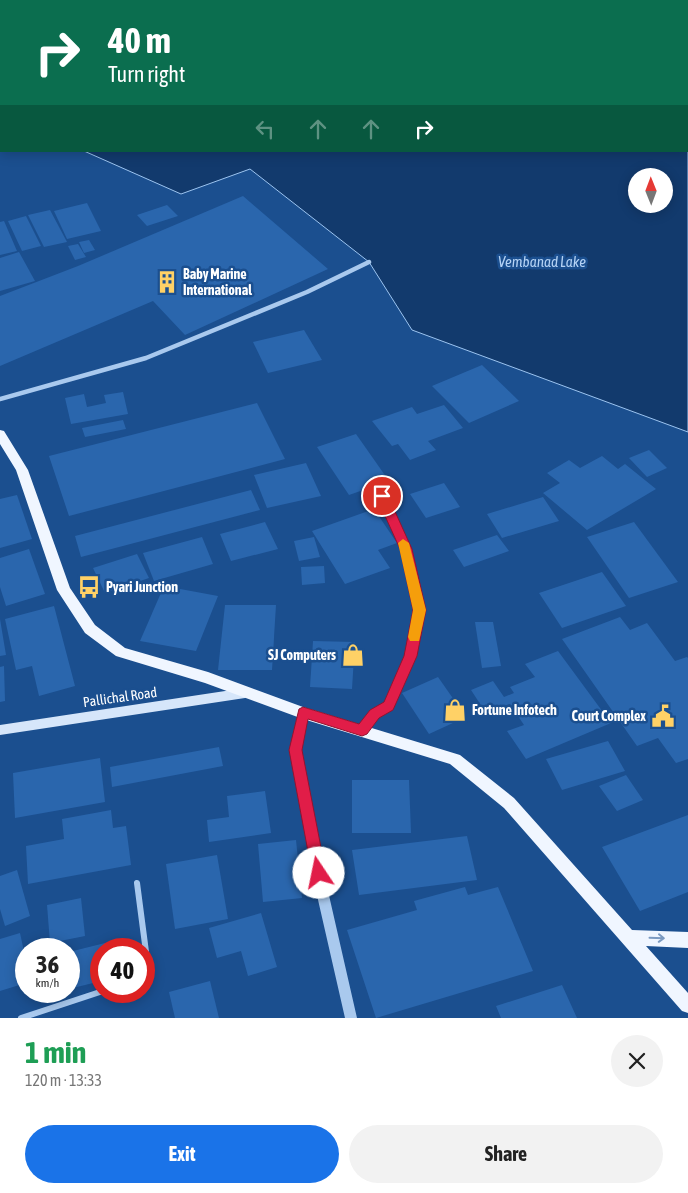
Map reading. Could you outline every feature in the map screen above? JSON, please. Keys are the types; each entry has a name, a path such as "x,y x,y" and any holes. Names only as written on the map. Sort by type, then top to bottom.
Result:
{"main road":[{"path":"0,434 22,470 64,590 90,629 121,652 208,678 245,694 455,759 509,803 688,1005"},
{"name":"Pallichal Road","path":"0,730 245,694"},
{"path":"626,937 688,940"}],"street":[{"path":"0,400 146,358 307,292 369,262"},
{"path":"362,730 375,714 388,706 411,656 420,610 406,549 382,496"},
{"path":"303,712 296,750 322,891 351,1018"},
{"path":"137,883 144,938"},
{"path":"21,1018 90,995"}],"water":[{"name":"Vembanad Lake","path":"86,152 688,152 688,432 412,330 369,262 250,169 181,194"}],"building":[{"name":"Baby Marine International","path":"243,196 328,269 185,335 153,301 0,366 0,296 78,266"},
{"path":"87,203 101,231 67,239 54,211"},
{"path":"167,205 178,216 147,226 137,215"},
{"path":"50,210 67,242 44,247 28,215"},
{"path":"26,216 41,246 22,251 8,221"},
{"path":"4,221 17,251 0,255 0,222"},
{"path":"89,240 95,250 84,253 79,242"},
{"path":"78,244 86,257 75,260 68,246"},
{"path":"19,252 35,281 0,291 0,258"},
{"path":"304,330 322,360 268,373 253,342"},
{"path":"482,365 519,401 469,423 432,386"},
{"path":"123,392 128,414 71,424 65,398 84,394 87,407 106,403 104,395"},
{"path":"257,403 285,459 69,516 49,456"},
{"path":"444,405 463,428 428,441 436,450 410,460 398,444 392,446 372,421 412,407 417,414"},
{"path":"123,420 126,429 85,437 82,428"},
{"path":"356,434 389,481 349,495 317,447"},
{"path":"649,450 667,468 647,477 629,458"},
{"path":"602,456 618,469 625,464 656,489 587,530 543,493 560,483 547,473 569,460 580,468"},
{"path":"306,463 321,496 267,508 254,475"},
{"path":"444,483 460,507 426,518 410,494"},
{"path":"251,490 260,510 81,557 75,536"},
{"path":"17,495 32,539 0,548 0,499"},
{"path":"543,497 559,521 502,538 487,514"},
{"path":"374,509 397,543 378,550 390,568 345,584 312,531"},
{"path":"265,522 278,549 231,561 220,534"},
{"path":"634,522 678,582 629,598 587,537"},
{"path":"497,535 509,551 464,567 453,550"},
{"path":"202,537 213,564 154,581 143,553"},
{"path":"314,537 320,557 299,561 294,541"},
{"path":"29,549 45,594 6,606 0,587 0,558"},
{"path":"137,554 149,578 105,593 93,568"},
{"path":"324,566 325,583 302,585 301,567"},
{"path":"602,572 626,606 562,628 539,593"},
{"path":"164,586 218,596 196,651 140,641"},
{"path":"225,605 276,605 272,670 218,670"},
{"path":"54,606 75,686 39,696 32,666 16,670 5,619"},
{"name":"Court Complex","path":"620,617 630,630 647,623 675,661 688,658 688,759 676,763 658,738 637,746 562,639"},
{"path":"0,619 6,655 0,656"},
{"path":"475,622 493,622 501,666 482,668"},
{"path":"313,641 355,642 352,689 310,687"},
{"path":"558,651 611,723 526,759 507,731 524,725 510,704 486,713 471,690 493,681 504,697 514,693 510,687 535,677 525,664"},
{"path":"4,666 5,701 0,702 0,667"},
{"path":"438,677 466,717 429,734 402,693"},
{"path":"608,741 625,771 562,790 546,759"},
{"path":"219,747 223,766 112,787 110,767"},
{"path":"100,758 105,802 15,818 13,773"},
{"path":"626,775 643,800 617,811 599,786"},
{"path":"352,780 409,780 411,833 352,833"},
{"path":"265,791 271,833 209,842 207,820 229,817 227,796"},
{"path":"111,810 113,828 126,826 131,865 28,884 26,846 64,839 62,819"},
{"path":"688,815 688,892 640,911 602,847"},
{"path":"467,836 477,880 359,895 352,850"},
{"path":"296,840 302,898 263,902 258,844"},
{"path":"217,855 228,919 175,929 166,864"},
{"path":"17,870 30,916 5,926 0,909 0,876"},
{"path":"465,887 468,895 498,887 533,971 376,1018 347,930 417,910 414,901"},
{"path":"81,898 85,936 50,938 47,905"},
{"path":"261,913 277,967 248,976 241,951 217,958 209,928"},
{"path":"20,933 21,938 15,938 15,986 0,991 0,939"},
{"path":"90,947 90,984 80,986 80,949"},
{"path":"210,981 219,1018 175,1018 169,992"},
{"path":"562,985 577,1018 501,1018 496,1006"}],"slow traffic":[{"path":"403,543 420,610 414,637"}],"place":[{"name":"Baby Marine International","path":"167,282"},
{"name":"Pyari Junction","path":"89,587"},
{"name":"SJ Computers","path":"353,655"},
{"name":"Fortune Infotech","path":"455,710"},
{"name":"Court Complex","path":"663,716"}],"route":[{"path":"319,873 304,802 296,750 303,712 362,730 375,714 388,706 411,656 420,610 406,549 382,496"}]}
